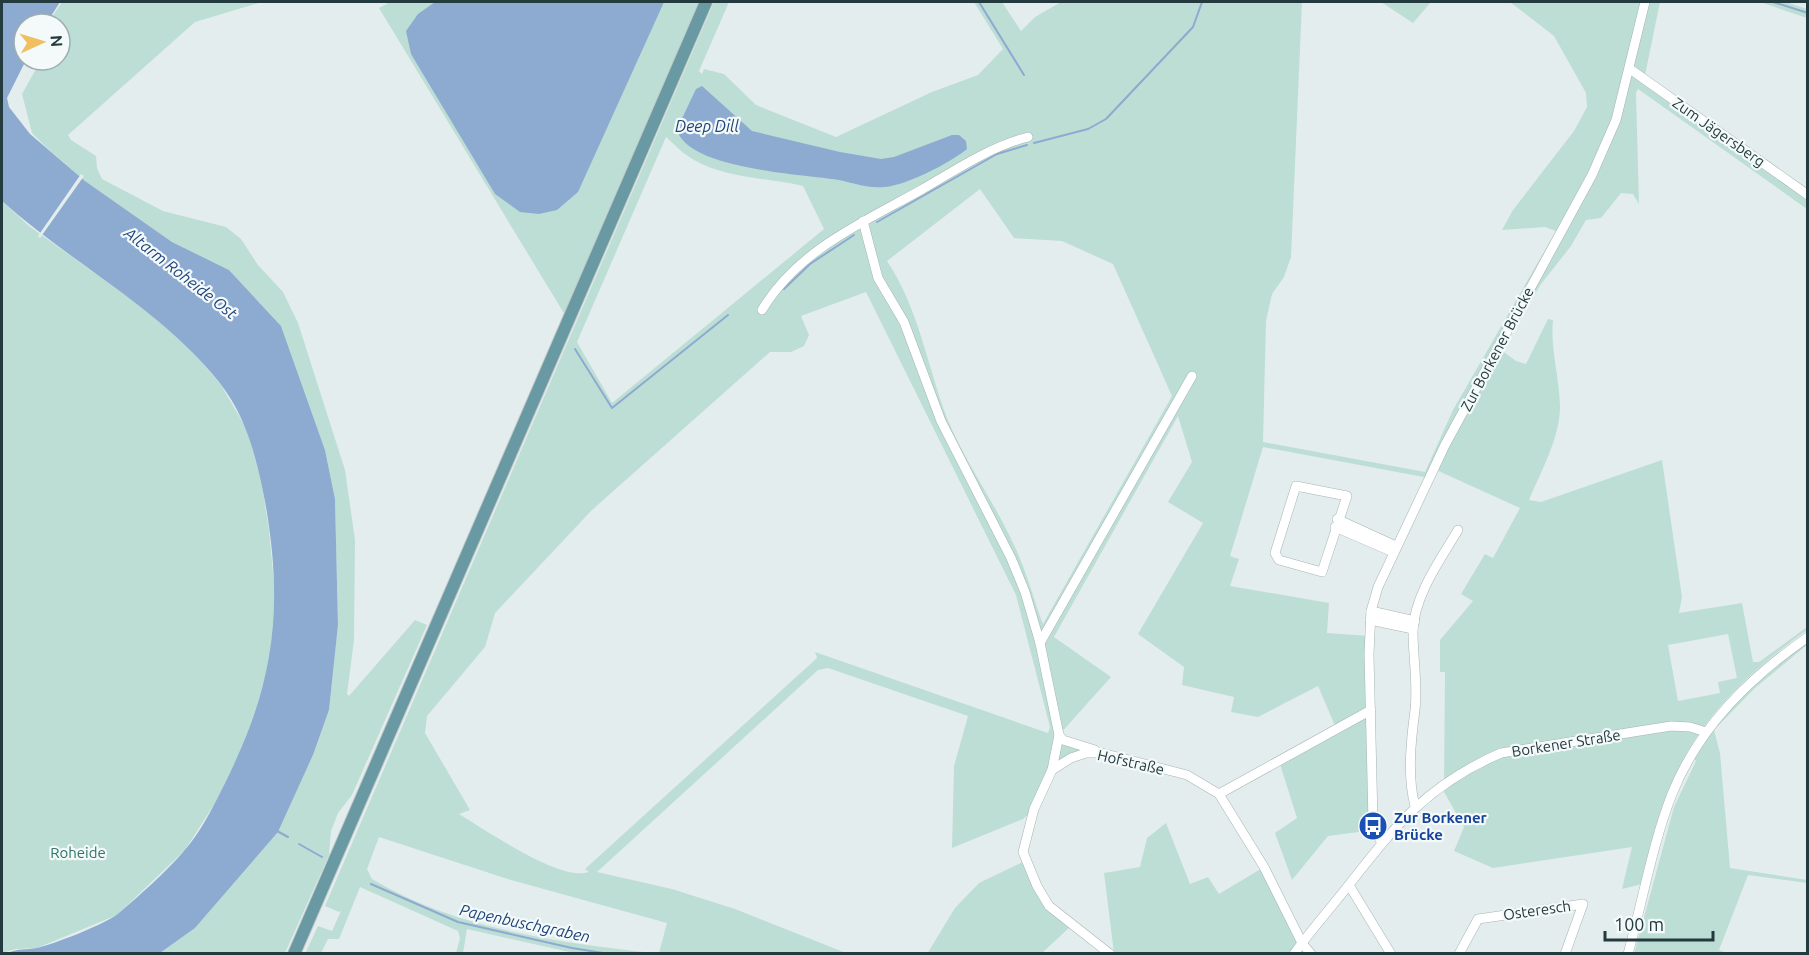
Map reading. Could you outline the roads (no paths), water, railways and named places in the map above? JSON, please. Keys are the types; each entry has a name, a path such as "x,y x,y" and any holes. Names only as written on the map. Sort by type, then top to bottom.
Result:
{"main road":[{"path":"294,954 706,2"}],"street":[{"name":"Zur Borkener Brücke","path":"1381,842 1372,821 1370,616 1394,549 1494,353 1592,175 1616,120 1645,2"},
{"name":"Zum Jägersberg","path":"1630,69 1808,195"},
{"path":"762,310 772,294 805,259 863,221 995,148 1028,137"},
{"path":"863,221 878,278 904,321 941,421 1011,558 1025,592 1040,643 1059,735 1052,770 1034,809 1023,844 1025,861 1049,906 1110,954"},
{"path":"1040,643 1192,376"},
{"path":"1296,486 1347,496 1336,523 1322,572 1276,558 1275,553 1296,486"},
{"path":"1336,523 1394,549"},
{"path":"1415,806 1412,795 1411,725 1415,710 1414,625 1434,570 1458,530"},
{"path":"1370,616 1414,625"},
{"path":"1628,954 1672,795 1706,732 1755,677 1808,637"},
{"path":"1219,794 1371,710"},
{"name":"Borkener Straße","path":"1294,954 1381,842 1415,806 1444,782 1501,753 1671,726 1690,727 1706,732"},
{"path":"1059,735 1063,740 1102,753"},
{"name":"Hofstraße","path":"1052,770 1071,758 1086,753 1102,753 1187,776 1219,794 1264,867 1302,943 1311,954"},
{"path":"1349,885 1391,954"},
{"name":"Osteresch","path":"1459,954 1478,919 1583,903 1565,954"}],"water":[{"name":"Altarm Roheide Ost","path":"2,2 60,2 54,12 12,12 12,72 20,72 7,98 9,107 30,134 85,181 172,242 229,270 281,326 325,450 335,499 338,625 329,710 313,755 278,832 195,928 160,953 8,953 55,942 92,928 119,913 177,859 207,818 241,748 264,681 274,616 274,581 266,507 245,426 219,382 170,331 2,201"},
{"path":"435,2 664,2 578,192 557,210 539,214 520,212 495,194 411,54 406,31 418,14"},
{"name":"Deep Dill","path":"702,86 752,131 840,152 881,159 894,157 952,135 959,135 966,141 967,149 928,172 905,182 885,187 871,187 839,180 745,167 700,153 685,142 677,129 696,89"}],"waterway":[{"path":"979,2 1024,75"},
{"path":"1034,143 1088,129 1106,119 1193,27 1202,2"},
{"path":"1773,2 1808,13"},
{"path":"877,222 997,154 1027,145"},
{"path":"784,289 810,264 854,235"},
{"path":"575,349 612,408 728,315"},
{"name":"Papenbuschgraben","path":"277,831 288,837"},
{"name":"Papenbuschgraben","path":"299,844 322,857"},
{"name":"Papenbuschgraben","path":"371,884 458,922 572,948 609,954"}],"place":[{"name":"Zur Borkener Brücke","path":"1373,826"}],"park label":[{"name":"Roheide","path":"78,852"}]}
